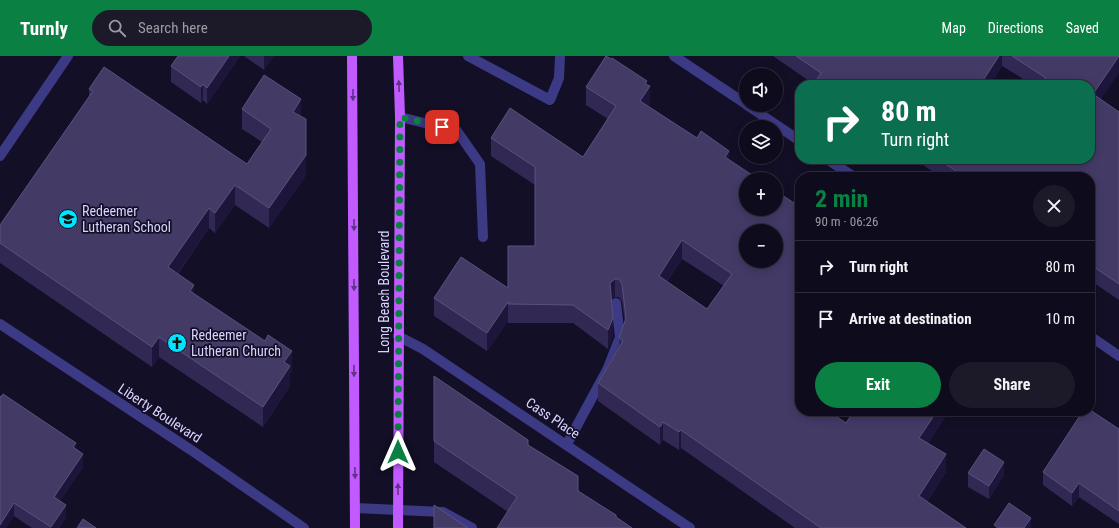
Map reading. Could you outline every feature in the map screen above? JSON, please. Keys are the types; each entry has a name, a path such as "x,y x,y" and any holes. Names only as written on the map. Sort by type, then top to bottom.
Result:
{"main road":[{"path":"352,56 356,528"},
{"name":"Long Beach Boulevard","path":"398,56 400,117 398,528"}],"street":[{"path":"0,156 68,56"},
{"path":"468,56 550,100 559,78 560,56"},
{"path":"674,56 739,100"},
{"path":"756,112 795,138"},
{"path":"400,117 457,131 480,164 483,237"},
{"path":"834,164 846,172"},
{"path":"567,444 607,370 620,338 616,303"},
{"name":"Liberty Boulevard","path":"0,324 194,452 304,528"},
{"name":"Cass Place","path":"398,336 423,349 567,444 690,528"},
{"path":"1095,339 1119,356"},
{"path":"356,508 443,512 472,528"}],"building":[{"path":"178,56 229,56 207,88 203,84 201,87 171,66"},
{"path":"606,56 611,59 612,58 647,81 645,84 650,86 640,101 697,138 701,131 729,151 725,157 748,172 739,172 739,216 783,216 783,196 795,204 795,416 836,416 846,423 851,416 934,416 919,438 946,454 919,496 966,528 821,528 681,430 679,432 663,422 660,427 598,383 623,341 619,338 626,318 622,284 619,279 615,279 610,283 613,318 608,330 573,305 508,304 508,302 487,333 434,298 461,257 508,288 508,246 535,246 535,167 491,138 510,108 583,157 616,106 586,87","holes":["682,240 732,274 707,309 659,276"]},
{"path":"796,56 999,56 983,80 818,80 817,79 821,73"},
{"path":"1012,56 1119,56 1095,91 1095,80 1045,80 1046,78"},
{"path":"104,67 247,164 271,129 242,109 264,75 301,99 293,112 306,119 306,155 269,208 235,185 215,213 209,208 168,267 194,285 190,291 265,341 268,335 292,351 284,362 290,366 263,407 159,337 152,347 0,243 0,225 93,91 89,89"},
{"path":"1095,95 1119,112 1119,284 1095,268 1095,172 958,172 946,164 1095,164"},
{"path":"434,376 528,440 528,445 578,476 578,491 616,515 616,517 632,528 497,528 517,497 434,441"},
{"path":"3,394 76,443 73,447 83,454 54,497 66,505 51,527 14,503 0,525 0,396 1,397"},
{"path":"1095,413 1119,429 1119,511 1079,483 1072,493 1043,472 1080,416 1095,416"},
{"path":"984,449 1004,462 989,486 968,473"},
{"path":"1009,503 1031,518 1024,528 998,528 994,525"},
{"path":"434,505 468,528 434,528"},
{"path":"83,519 96,528 77,528"}],"place":[{"name":"Redeemer Lutheran School","path":"68,219"},
{"name":"Redeemer Lutheran Church","path":"177,343"}],"route":[{"path":"398,452 400,117 442,127"}]}
